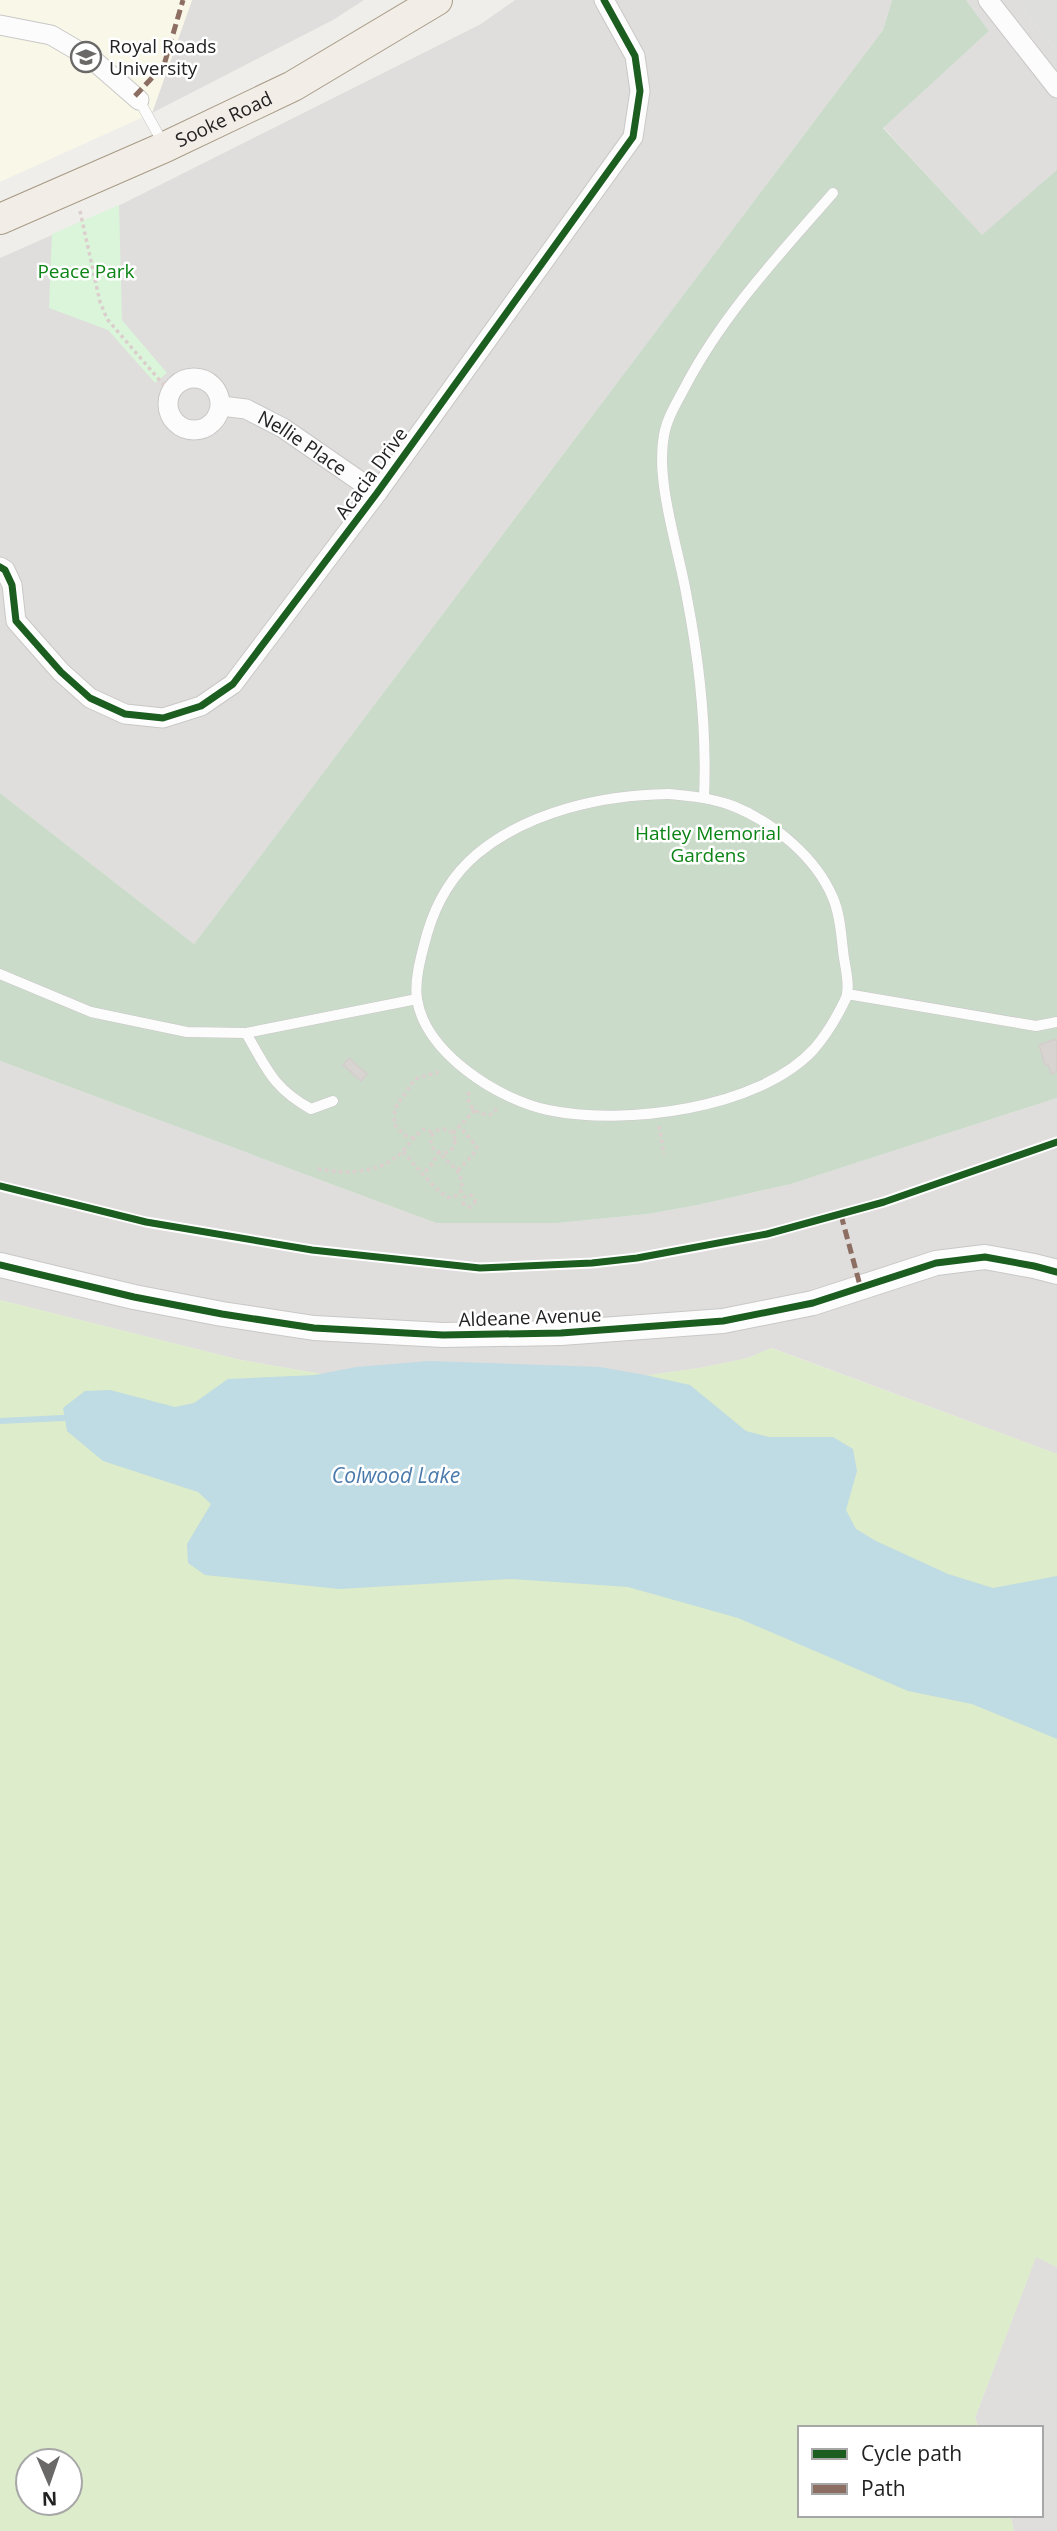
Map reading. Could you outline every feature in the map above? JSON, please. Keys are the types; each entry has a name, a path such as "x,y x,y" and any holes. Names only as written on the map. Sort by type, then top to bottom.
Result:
{"main road":[{"name":"Sooke Road","path":"0,219 293,86 437,0"}],"street":[{"name":"Acacia Drive","path":"0,567 5,570 12,585 8,619 90,698 125,714 163,718 201,706 233,684 377,493 633,137 640,91 635,56 604,0"},
{"path":"988,0 1057,88"},
{"path":"0,25 51,36 92,59 139,100"},
{"path":"190,377 213,384 221,406 217,418 209,426 198,430 186,429 176,423 169,414 171,391 179,382 190,377"},
{"name":"Nellie Place","path":"221,406 246,409 283,428 377,493"},
{"name":"Aldeane Avenue","path":"0,1265 134,1297 222,1314 314,1328 443,1335 561,1333 723,1321 813,1303 936,1263 985,1257 1057,1272"}],"lane":[{"path":"139,100 164,146"},
{"path":"704,798 704,711 687,597 664,478 664,433 692,372 721,328 751,286 833,193"},
{"path":"668,794 704,798 733,806 781,834 820,875 833,898 840,925 847,994 834,1021 813,1049 786,1071 759,1086 696,1107 657,1114 562,1112 522,1103 504,1096 456,1062 427,1025 417,999 419,965 433,915 444,892 477,854 530,823 601,799 668,794"},
{"path":"0,974 91,1012 187,1032 246,1033 417,999"},
{"path":"847,994 1036,1026 1057,1022"},
{"path":"246,1033 276,1084 290,1098 310,1109 333,1101"}],"path":[{"path":"75,186 100,302 107,319 171,391"},
{"path":"414,1139 404,1135 394,1124 393,1116 401,1098 415,1079 439,1072 456,1062"},
{"path":"477,1078 468,1097 475,1110 490,1115 498,1108 504,1096"},
{"path":"453,1133 475,1110"},
{"path":"657,1114 664,1155"},
{"path":"458,1170 477,1147 460,1127"},
{"path":"318,1169 354,1173 386,1163 403,1152 424,1129 434,1133 444,1129 453,1133 454,1148 445,1153 439,1152"},
{"path":"403,1152 448,1197 461,1195 462,1184 458,1170 431,1141 434,1133"},
{"path":"423,1173 439,1152"}],"shaded area":[{"name":"Royal Roads University","path":"0,0 192,0 152,113 0,182"},
{"path":"192,0 364,0 333,20 152,113"},
{"path":"515,0 892,0 883,30 194,944 0,793 0,258 120,205 481,24"},
{"path":"966,0 1015,0 1057,52 1057,318 883,127 989,31"},
{"path":"1015,0 1057,0 1057,52"},
{"path":"0,1061 436,1223 558,1223 648,1214 698,1205 791,1184 1057,1098 1057,1454 772,1348 748,1358 700,1368 592,1383 362,1381 241,1360 0,1300"},
{"path":"1036,2256 1057,2267 1057,2531 1014,2531 1010,2517 1043,2517 1043,2426 978,2426 975,2418"}],"green space":[{"name":"Hatley Memorial Gardens","path":"892,0 966,0 989,31 883,128 982,235 1057,170 1057,1098 791,1184 698,1205 648,1214 558,1223 436,1223 0,1061 0,793 194,944 883,30"},
{"name":"Peace Park","path":"119,205 122,320 167,373 155,383 108,330 49,308 52,234"},
{"path":"0,1300 241,1360 362,1381 592,1383 700,1368 748,1358 771,1348 1057,1454 1057,2267 1036,2257 975,2418 978,2426 798,2426 798,2517 1010,2517 1014,2531 0,2531"}],"water":[{"name":"Colwood Lake","path":"429,1361 600,1367 645,1375 690,1385 746,1431 769,1437 833,1437 853,1449 857,1471 846,1510 856,1529 948,1574 993,1588 1057,1576 1057,1739 972,1704 908,1691 738,1618 628,1587 512,1579 339,1589 205,1575 188,1563 187,1544 211,1504 198,1492 103,1461 67,1431 63,1408 85,1391 110,1390 175,1407 194,1403 228,1379 315,1375 356,1367"}],"building":[{"path":"1057,1039 1057,1072 1051,1074 1048,1064 1045,1065 1039,1045"},
{"path":"349,1058 367,1074 361,1081 343,1065"}],"waterway":[{"path":"0,1421 63,1418"}],"marked path":[{"path":"135,96 164,65 183,0"},
{"path":"841,1215 861,1289"}],"cycle path":[{"path":"0,567 5,570 12,585 16,621 61,672 90,698 125,714 163,718 201,706 233,684 377,493 633,137 640,91 635,56 604,0"},
{"path":"0,1186 146,1222 312,1250 480,1268 592,1263 637,1258 767,1234 884,1202 1057,1142"},
{"path":"0,1265 134,1297 222,1314 314,1328 443,1335 561,1333 723,1321 813,1303 936,1263 985,1257 1057,1272"}],"place":[{"name":"Royal Roads University","path":"86,57"}]}
